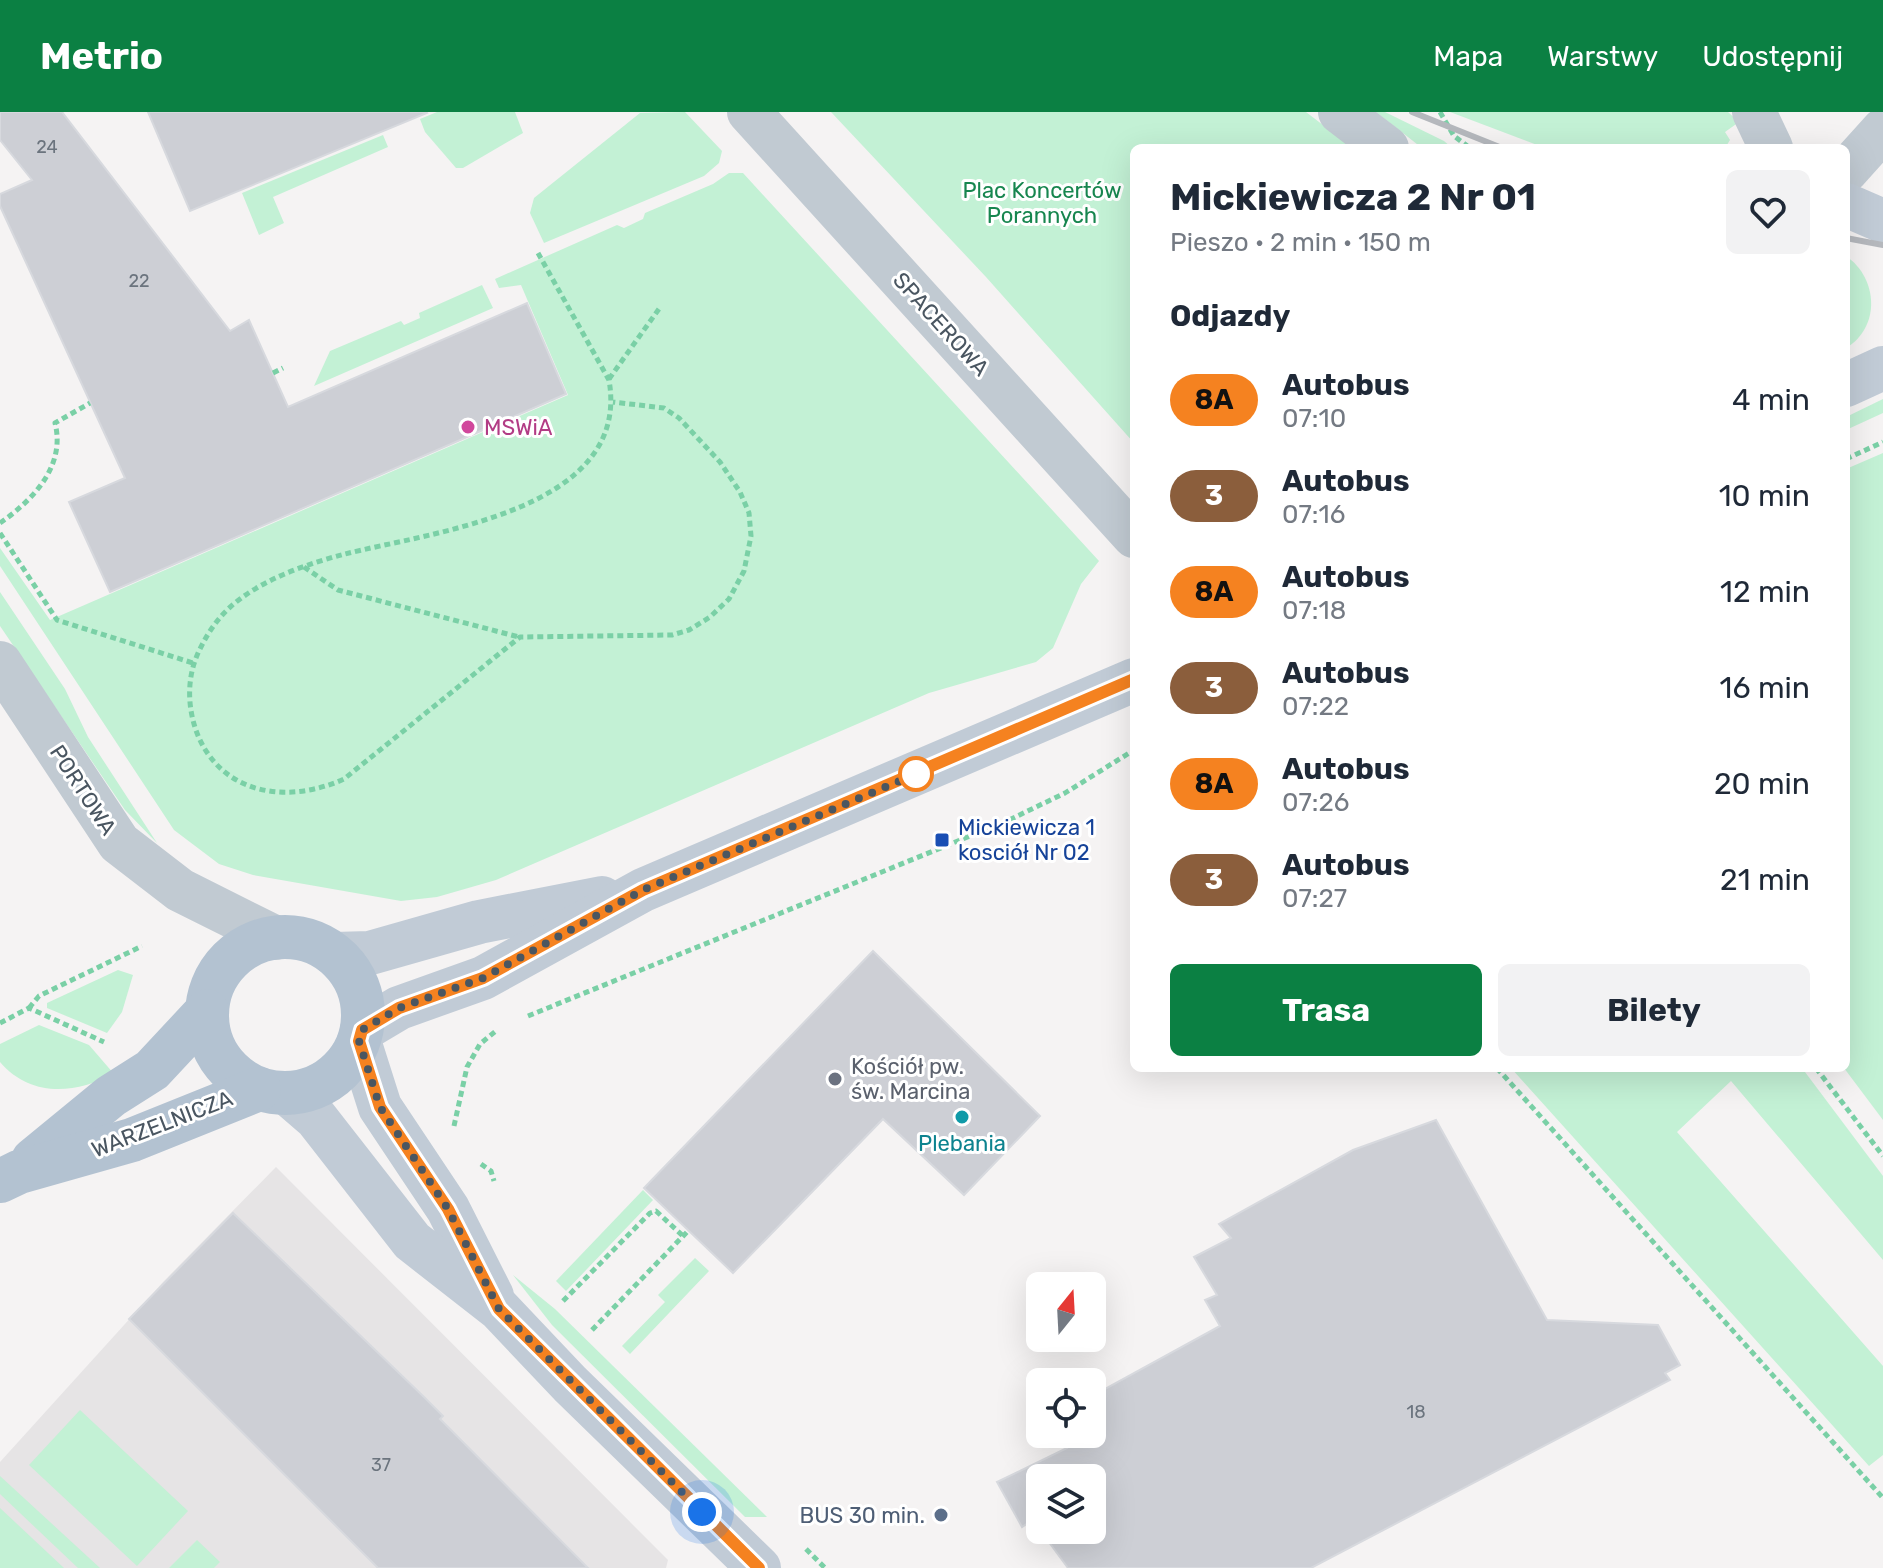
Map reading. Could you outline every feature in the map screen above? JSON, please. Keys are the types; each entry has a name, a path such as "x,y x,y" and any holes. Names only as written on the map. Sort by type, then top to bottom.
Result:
{"main road":[{"path":"276,938 312,942 334,954 358,988 363,1012 360,1036 350,1059 327,1081 308,1090 273,1091 246,1083 224,1065 210,1039 207,1011 213,984 228,962 250,946 276,938"},
{"name":"WARZELNICZA","path":"10,1176 111,1096 152,1070 178,1046 207,1011"},
{"name":"WARZELNICZA","path":"10,1176 132,1140 273,1091"}],"street":[{"name":"SPACEROWA","path":"749,112 1130,532"},
{"path":"1340,112 1382,144"},
{"path":"1754,112 1769,144"},
{"path":"1850,167 1883,130"},
{"path":"1850,207 1883,221"},
{"path":"1850,383 1883,368"},
{"name":"PORTOWA","path":"0,663 119,843 180,890 276,938"},
{"path":"499,1309 448,1209 380,1107 360,1036 399,1008 483,978 643,890 1130,682"},
{"path":"334,954 370,953 479,922 643,890"},
{"path":"273,1091 316,1118 412,1241 499,1309 759,1568"}],"path":[{"path":"1440,112 1454,136 1465,144"},
{"path":"520,637 344,779 316,791 256,788 228,776 206,753 193,725 189,691 193,663 208,632 225,612 263,585 342,554 477,524 539,499 584,464 610,420 613,402 609,380 538,253"},
{"path":"609,380 661,306"},
{"path":"273,373 283,368"},
{"path":"304,567 338,590 520,637 672,635 710,617 739,585 751,536 749,513 720,462 679,418 664,408 613,402"},
{"path":"0,523 33,499 43,483 57,447 55,423 90,403"},
{"path":"1850,457 1883,442"},
{"path":"0,533 57,620 193,663"},
{"path":"517,1020 1007,821 1065,793 1130,752"},
{"path":"0,1023 29,1008 39,996 142,946"},
{"path":"29,1008 115,1047"},
{"path":"443,1132 456,1125 460,1090 473,1054 489,1035 509,1024"},
{"path":"1501,1072 1883,1498"},
{"path":"1819,1072 1883,1156"},
{"path":"477,1161 491,1171 495,1185"},
{"path":"563,1301 650,1213 656,1211 683,1236"},
{"path":"592,1330 689,1230"},
{"path":"554,1292 573,1311"},
{"path":"582,1320 602,1340"},
{"path":"803,1546 825,1568"}],"shaded area":[{"path":"276,1167 668,1560 666,1568 0,1568 0,1462 163,1282"}],"green space":[{"path":"437,112 515,112 523,133 463,168 456,168 425,132 420,119"},
{"path":"685,112 722,151 719,163 704,176 544,243 530,213 534,198 640,113"},
{"name":"Plac Koncertów Porannych","path":"831,112 1306,112 1348,144 1130,144 1130,439 986,277"},
{"path":"1376,112 1385,112 1447,144 1417,144"},
{"path":"1450,112 1728,112 1739,122 1725,132 1730,140 1728,144 1534,144"},
{"path":"383,135 388,147 273,197 284,223 259,235 242,193"},
{"name":"MSWiA","path":"729,173 743,173 1099,561 1081,584 1053,648 1036,662 929,693 496,880 437,897 401,901 253,875 219,864 174,830 0,566 0,548 50,620 568,395 521,285 499,288 495,279 617,225 624,228 643,219 645,213 713,184"},
{"path":"1850,259 1864,277 1871,302 1870,315 1857,339 1850,345"},
{"path":"482,285 493,308 314,386 330,351 401,321 404,325 420,318 419,313"},
{"path":"1883,399 1883,413 1850,428 1850,415"},
{"path":"1883,453 1883,1120 1847,1072 1850,1072 1850,467"},
{"path":"0,592 65,689 88,737 157,843 125,810 0,626"},
{"path":"118,970 133,975 122,1012 107,1033 47,1008 47,1003"},
{"path":"39,1025 89,1045 114,1074 84,1086 54,1089 25,1082 12,1074 0,1062 0,1044"},
{"path":"1515,1072 1805,1072 1883,1176 1883,1260 1731,1081 1677,1132 1883,1366 1883,1455 1869,1466"},
{"path":"643,1190 653,1200 566,1291 556,1281"},
{"path":"695,1258 709,1271 630,1354 622,1346 665,1302 658,1295"},
{"path":"513,1275 555,1309 767,1517 745,1517 552,1325"},
{"path":"80,1410 188,1511 137,1566 29,1465"},
{"path":"0,1476 100,1568 78,1568 0,1494"},
{"path":"0,1508 64,1568 0,1568"},
{"path":"197,1540 220,1562 214,1568 169,1568"}],"building":[{"path":"0,112 62,112 230,331 249,320 288,407 527,303 566,394 110,592 69,502 125,478 0,206 0,194 32,180 0,140"},
{"path":"148,112 426,112 427,113 190,211"},
{"name":"Kościół pw. św. Marcina","path":"873,951 1040,1116 964,1195 883,1119 733,1273 644,1188"},
{"path":"1436,1120 1547,1320 1658,1325 1680,1365 1665,1373 1670,1380 1311,1568 1068,1568 1050,1544 1106,1544 1106,1464 1034,1464 1067,1448 1106,1448 1106,1388 1220,1326 1205,1300 1217,1295 1194,1257 1231,1238 1219,1224 1353,1150"},
{"path":"233,1213 443,1416 440,1419 588,1568 378,1568 129,1319"},
{"path":"1026,1468 1026,1524 1022,1527 997,1482"}],"railway":[{"path":"1412,112 1492,144"},
{"path":"1850,239 1883,245"}],"bus line":[{"name":"8A","path":"759,1568 570,1384 499,1309 448,1209 380,1107 359,1041 362,1030 399,1008 483,978 643,890 1130,681"}],"place":[{"name":"MSWiA","path":"468,427"},
{"name":"Mickiewicza 1 kosciół Nr 02","path":"942,840"},
{"name":"Kościół pw. św. Marcina","path":"835,1079"},
{"name":"Plebania","path":"962,1117"},
{"name":"BUS 30 min.","path":"941,1515"}],"route":[{"path":"702,1512 570,1384 499,1309 448,1209 380,1107 359,1041 362,1030 399,1008 483,978 643,890 916,774"}]}
